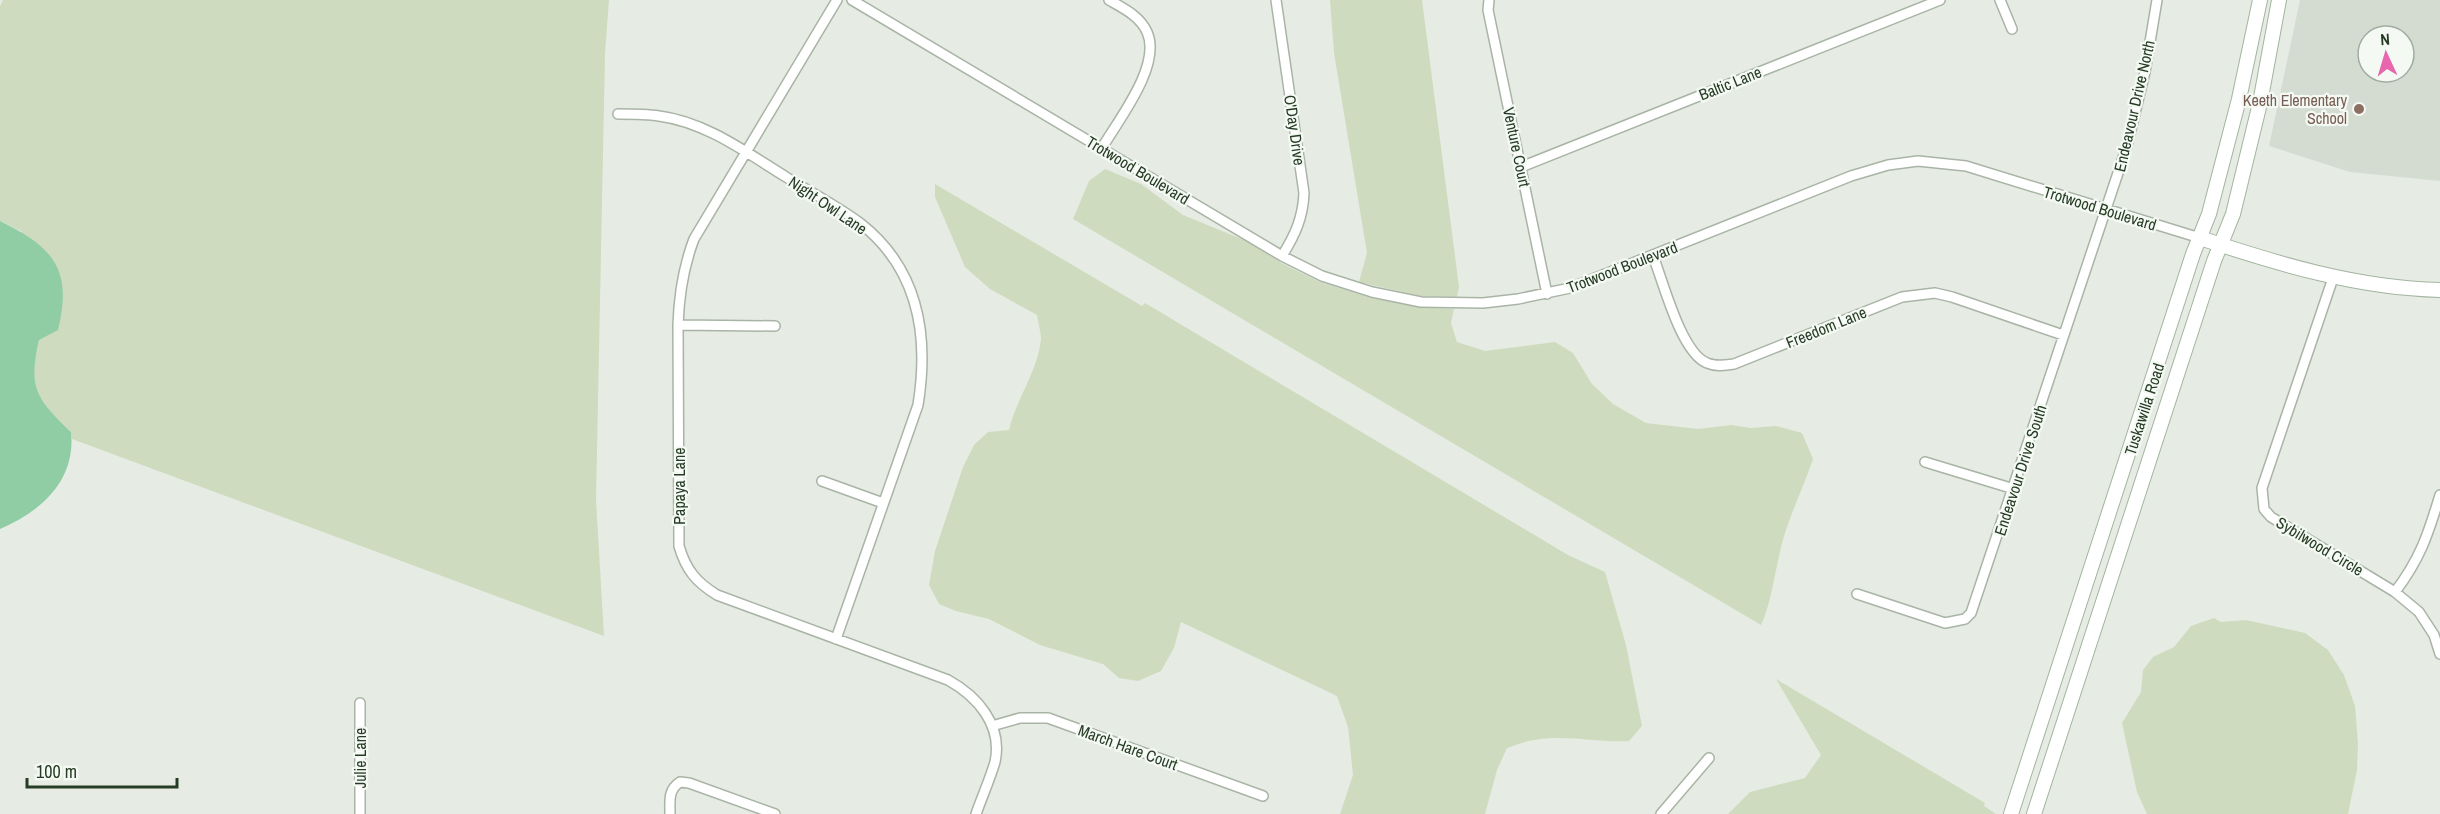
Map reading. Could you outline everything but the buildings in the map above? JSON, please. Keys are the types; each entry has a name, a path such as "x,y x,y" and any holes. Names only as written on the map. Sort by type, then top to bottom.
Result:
{"main road":[{"path":"2260,2 2279,3"},
{"name":"Tuskawilla Road","path":"2011,814 2209,214 2239,99 2260,2"},
{"name":"Tuskawilla Road","path":"2034,814 2214,261 2233,214 2260,103 2279,3"},
{"path":"2239,99 2260,103"},
{"name":"Trotwood Boulevard","path":"2200,238 2333,278 2408,289 2440,290"}],"street":[{"name":"Papaya Lane","path":"837,0 694,239 684,266 679,297 678,325 679,546 684,563 700,585 717,596 948,680 967,690 980,704 992,726 996,744 995,761 976,814"},
{"name":"Trotwood Boulevard","path":"852,0 1282,256 1322,276 1372,292 1421,302 1483,303 1547,294 1570,288 1851,176 1888,165 1918,161 1966,166 2200,238"},
{"path":"1102,148 1148,70 1151,50 1147,32 1139,21 1109,0"},
{"name":"O'Day Drive","path":"1276,0 1304,193 1304,211 1298,231 1282,256"},
{"name":"Venture Court","path":"1488,0 1488,10 1547,294"},
{"name":"Baltic Lane","path":"1521,167 1940,0"},
{"path":"2000,0 2012,29"},
{"name":"Endeavour Drive North","path":"2107,210 2127,146 2145,72 2157,0"},
{"name":"Night Owl Lane","path":"618,114 660,116 688,123 715,134 860,224 886,249 901,271 917,307 923,340 923,374 918,405 836,639"},
{"name":"Endeavour Drive South","path":"1857,594 1945,623 1965,620 1977,602 2063,335 2107,210"},
{"name":"Freedom Lane","path":"1653,256 1686,342 1695,355 1705,363 1720,366 1734,364 1902,297 1920,294 1952,297 2063,335"},
{"name":"Sybilwood Circle","path":"2333,278 2262,488 2264,509 2271,517 2395,592 2419,612 2434,635 2440,654"},
{"path":"678,325 775,326"},
{"path":"1925,462 2014,489"},
{"path":"822,481 883,503"},
{"path":"2395,592 2414,568 2440,495"},
{"name":"Julie Lane","path":"360,703 360,814"},
{"name":"March Hare Court","path":"992,726 1020,718 1048,718 1263,796"},
{"path":"1661,814 1709,758"},
{"path":"670,814 670,793 680,782 689,783 775,814"}],"shaded area":[{"path":"3,0 609,0 605,54 596,500 604,636 72,439 71,432 49,410 36,392 33,371 39,340 21,231 0,221 0,6"},
{"path":"1330,0 1422,0 1459,287 1457,297 1421,296 1359,282 1367,253 1334,53"},
{"name":"Keeth Elementary School","path":"2300,0 2440,0 2440,181 2350,172 2269,146"},
{"path":"1105,169 1141,184 1183,215 1244,240 1283,264 1320,282 1371,298 1420,307 1454,309 1451,323 1457,342 1485,351 1555,342 1573,353 1592,384 1613,404 1646,423 1698,429 1731,425 1751,428 1776,426 1802,433 1813,459 1786,530 1769,604 1761,625 1073,219 1089,181"},
{"path":"935,184 1142,306 1145,303 1568,555 1605,572 1626,645 1642,726 1629,741 1546,738 1507,748 1497,770 1485,814 1340,814 1353,775 1348,727 1337,696 1181,622 1174,648 1161,671 1138,681 1119,678 1103,664 1040,645 989,619 956,611 939,604 929,585 935,551 963,467 974,445 988,432 1009,430 1036,362 1041,333 1037,315 990,289 965,267 935,197"},
{"path":"0,221 34,240 46,251 60,276 63,291 58,330 39,340 34,370 35,382 43,401 71,432 71,449 68,465 53,492 30,513 0,529"},
{"path":"2214,618 2221,622 2246,620 2305,633 2328,650 2344,675 2355,706 2358,744 2357,770 2348,814 2147,814 2137,792 2122,723 2141,692 2143,670 2153,657 2174,647 2191,626"},
{"path":"1776,679 1985,803 1984,806 1996,814 1728,814 1750,792 1805,778 1821,755"}],"place":[{"name":"Keeth Elementary School","path":"2359,109"}]}
